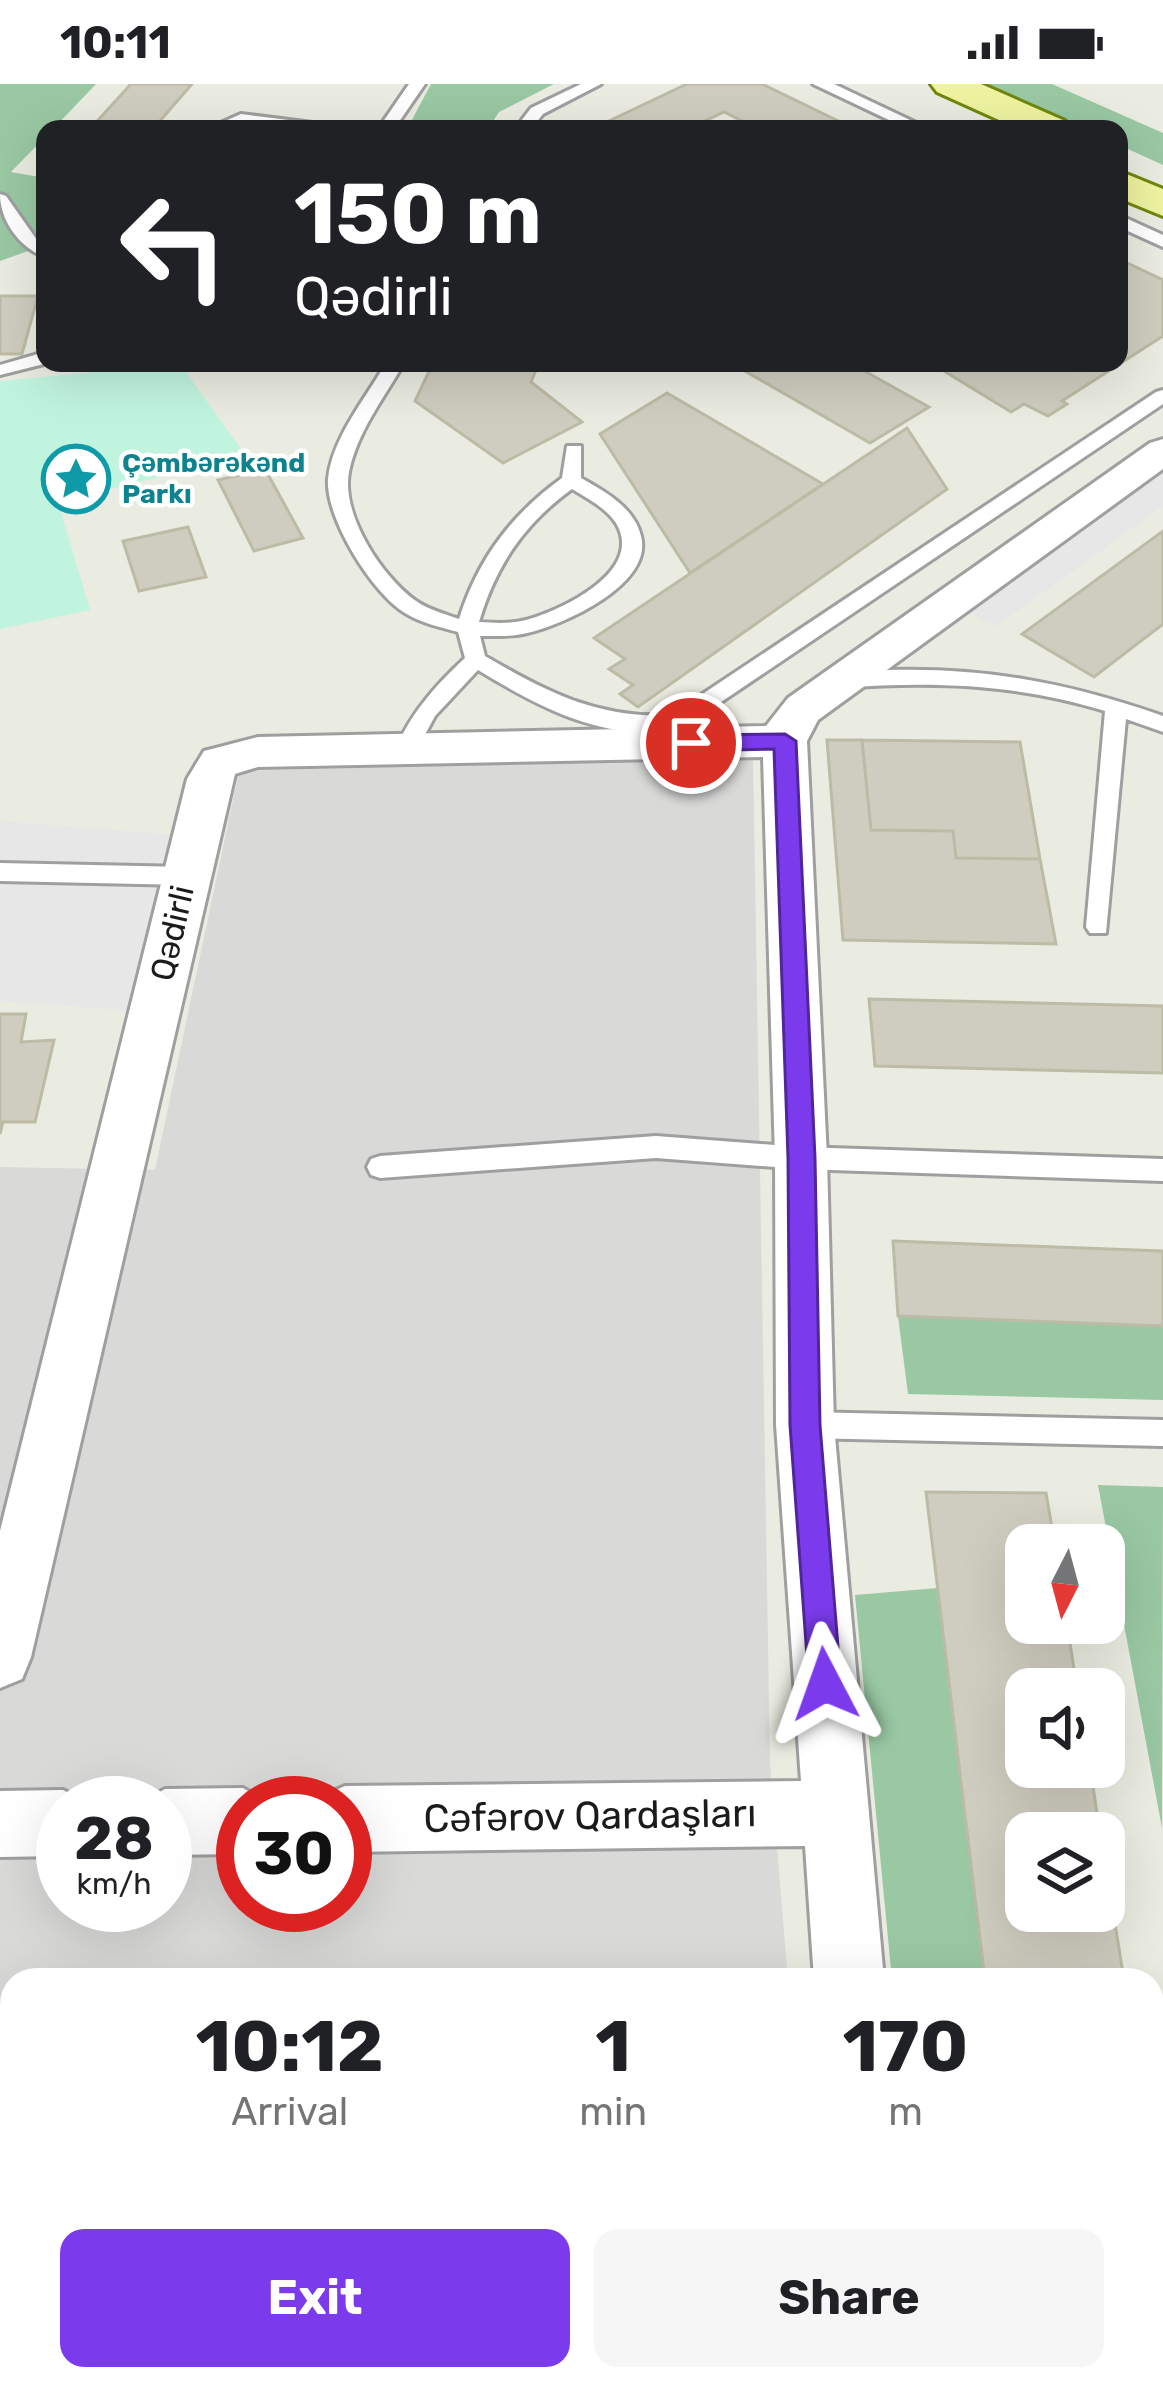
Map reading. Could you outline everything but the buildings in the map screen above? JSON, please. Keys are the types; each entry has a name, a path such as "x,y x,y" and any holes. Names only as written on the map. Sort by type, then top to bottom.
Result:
{"main road":[{"path":"903,84 982,120"},
{"path":"950,84 1031,120"},
{"path":"1128,164 1163,181"},
{"path":"1128,187 1163,204"}],"street":[{"path":"848,1968 805,1425 802,1158 785,741 789,723 842,681 1163,451"},
{"name":"Qədirli","path":"0,1657 209,779 220,762 258,752 785,741"},
{"name":"Cəfərov Qardaşları","path":"372,1819 835,1813"},
{"path":"0,1824 36,1823"}],"lane":[{"path":"392,120 417,84"},
{"path":"530,120 538,111 593,84"},
{"path":"820,84 901,120"},
{"path":"0,199 36,247"},
{"path":"1128,224 1163,242"},
{"path":"0,370 36,362"},
{"path":"390,372 345,455 337,482 340,510 388,588 411,608 467,628 533,625 613,584 627,565 632,541 626,521 571,480"},
{"path":"574,450 571,480 526,511 491,567 467,628 476,660 548,701 593,720 634,727 676,722 1163,396"},
{"path":"407,748 436,697 476,660"},
{"path":"842,681 917,674 988,675 1084,694 1163,724"},
{"path":"1098,927 1116,706"},
{"path":"0,872 186,876"},
{"path":"380,1167 656,1147 802,1158 1163,1171"},
{"path":"805,1425 1163,1432"}],"shaded area":[{"path":"1163,451 1163,506 995,627 953,602"},
{"path":"753,758 770,1762 787,1968 0,1968 0,1167 155,1170 239,771"},
{"path":"0,821 178,835 135,1011 0,1001"}],"green space":[{"path":"0,84 96,84 62,120 36,120 36,146 11,172 36,176 36,248 0,261"},
{"path":"431,84 554,84 499,112 494,120 412,120"},
{"path":"985,84 1052,84 1163,133 1163,165 1128,149 1128,120 1065,120"},
{"name":"Çəmbərəkənd Parkı","path":"95,372 186,372 246,456 58,502 90,610 0,629 0,381"},
{"path":"898,1316 1163,1326 1163,1400 908,1394"},
{"path":"1098,1485 1163,1487 1162,1828 1125,1630 1125,1524 1105,1524"},
{"path":"938,1588 984,1968 891,1968 855,1595"}],"place":[{"name":"Çəmbərəkənd Parkı","path":"76,479"}],"route":[{"path":"691,743 785,741 802,1158 805,1425 825,1684"}]}
